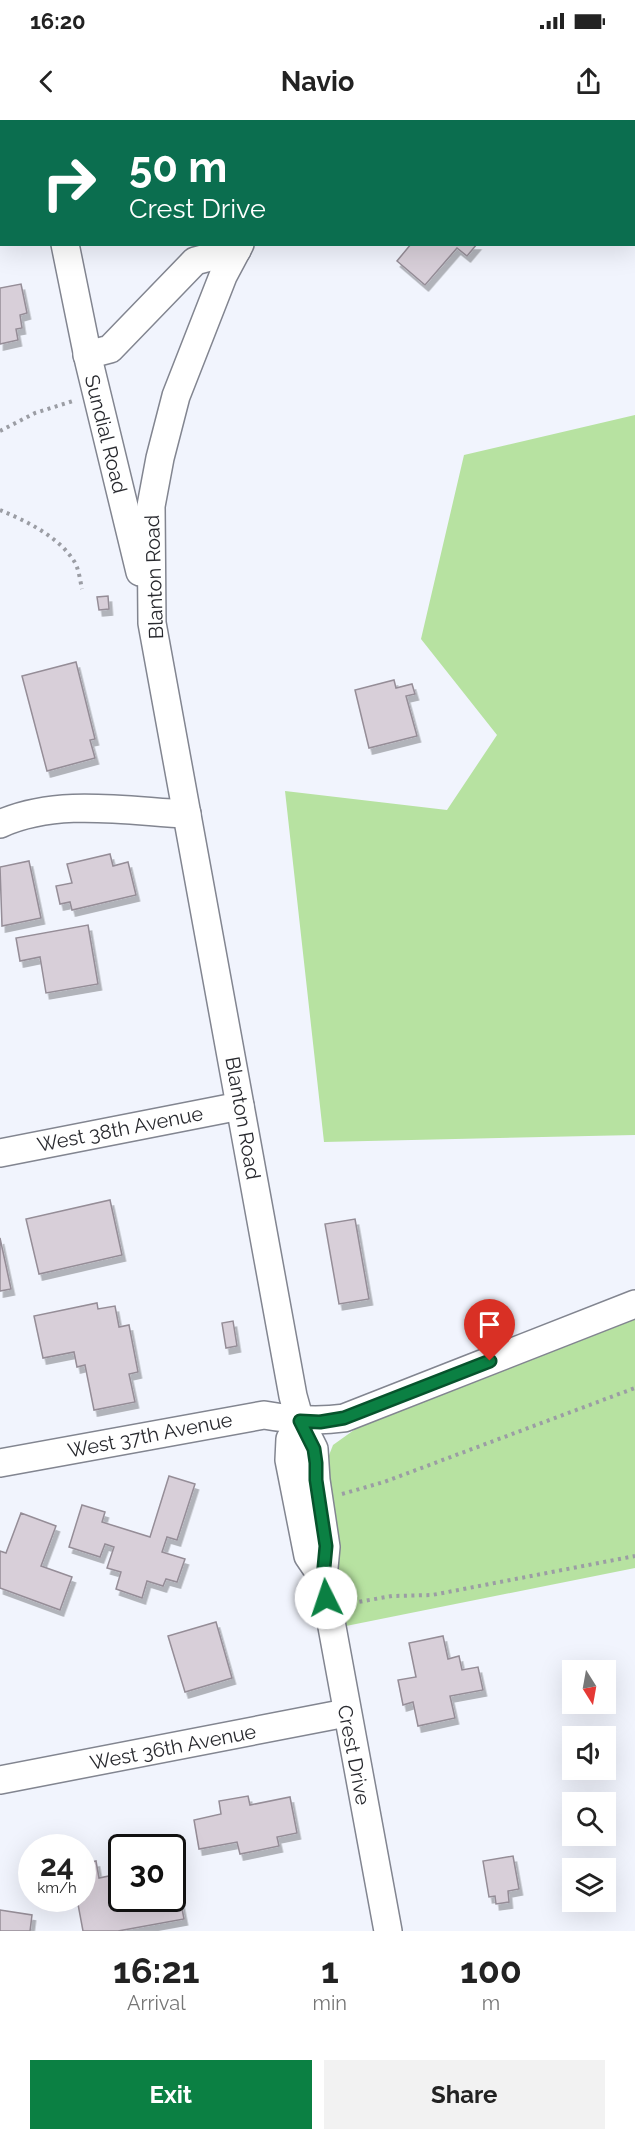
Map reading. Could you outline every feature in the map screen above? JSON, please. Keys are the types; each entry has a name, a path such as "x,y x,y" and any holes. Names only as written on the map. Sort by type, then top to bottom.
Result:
{"street":[{"name":"Sundial Road","path":"65,246 87,355 152,623"},
{"path":"87,355 110,349 195,261 239,247"},
{"name":"Blanton Road","path":"239,247 223,276 176,396 160,458 151,506 152,623 293,1396 300,1421 314,1449 316,1480 326,1546 323,1578"},
{"path":"0,824 13,818 66,809 187,814"},
{"name":"West 38th Avenue","path":"0,1153 240,1106"},
{"path":"323,1578 308,1556 289,1460 290,1439 300,1421 320,1422 344,1418 635,1304"},
{"name":"West 37th Avenue","path":"0,1463 264,1415 300,1421"},
{"name":"Crest Drive","path":"323,1578 346,1713 388,1931"},
{"name":"West 36th Avenue","path":"0,1780 346,1713"}],"path":[{"path":"0,431 34,413 97,394"},
{"path":"0,510 44,533 67,553 74,562 82,589"},
{"path":"316,1480 333,1479 333,1495 356,1491 635,1388"},
{"path":"328,1607 392,1596 432,1595 635,1556"}],"green space":[{"path":"635,415 635,1135 324,1142 285,791 447,810 497,735 421,639 464,455"},
{"path":"635,1318 635,1568 341,1627 326,1463 333,1445 361,1425"}],"building":[{"path":"409,246 475,246 467,256 457,248 425,285 397,261"},
{"path":"21,284 27,313 20,315 22,328 16,329 18,340 0,344 0,288"},
{"path":"108,596 109,609 99,610 97,597"},
{"path":"76,662 95,739 90,740 95,758 47,771 22,676"},
{"path":"394,680 396,688 412,684 415,694 406,696 417,736 369,748 355,690"},
{"path":"110,854 113,866 128,862 136,895 72,910 70,902 60,904 56,886 72,883 67,864"},
{"path":"29,861 41,918 2,926 0,867"},
{"path":"88,925 98,984 46,993 40,957 20,961 16,938"},
{"path":"110,1200 122,1255 39,1274 26,1219"},
{"path":"355,1219 369,1299 339,1304 325,1224"},
{"path":"0,1238 11,1289 0,1291"},
{"path":"97,1303 98,1309 115,1306 119,1327 129,1325 138,1372 129,1374 135,1402 94,1410 85,1365 77,1367 74,1352 43,1358 34,1316"},
{"path":"233,1321 237,1346 226,1348 222,1323"},
{"path":"169,1476 195,1484 177,1540 167,1537 162,1552 185,1559 177,1582 166,1579 163,1586 147,1581 142,1598 116,1589 121,1572 107,1568 114,1547 105,1544 100,1557 69,1547 82,1505 105,1512 102,1522 150,1537"},
{"path":"21,1513 56,1526 41,1566 72,1577 60,1610 0,1588 0,1551 6,1553"},
{"path":"216,1622 232,1678 185,1692 168,1636"},
{"path":"443,1636 448,1659 459,1656 462,1670 478,1667 483,1690 450,1696 455,1718 418,1726 413,1702 403,1705 398,1680 416,1677 409,1643"},
{"path":"248,1796 250,1805 290,1797 297,1833 277,1837 279,1846 240,1854 237,1842 199,1849 194,1820 221,1814 219,1801"},
{"path":"513,1856 519,1889 508,1891 509,1902 496,1904 495,1896 489,1897 483,1861"},
{"path":"96,1861 99,1878 108,1876 108,1912 183,1912 184,1919 118,1931 83,1931 79,1912 96,1912"},
{"path":"0,1910 32,1915 30,1931 0,1931"}],"route":[{"path":"326,1598 323,1578 326,1546 316,1480 314,1449 300,1421 320,1422 344,1418 490,1361"}]}
